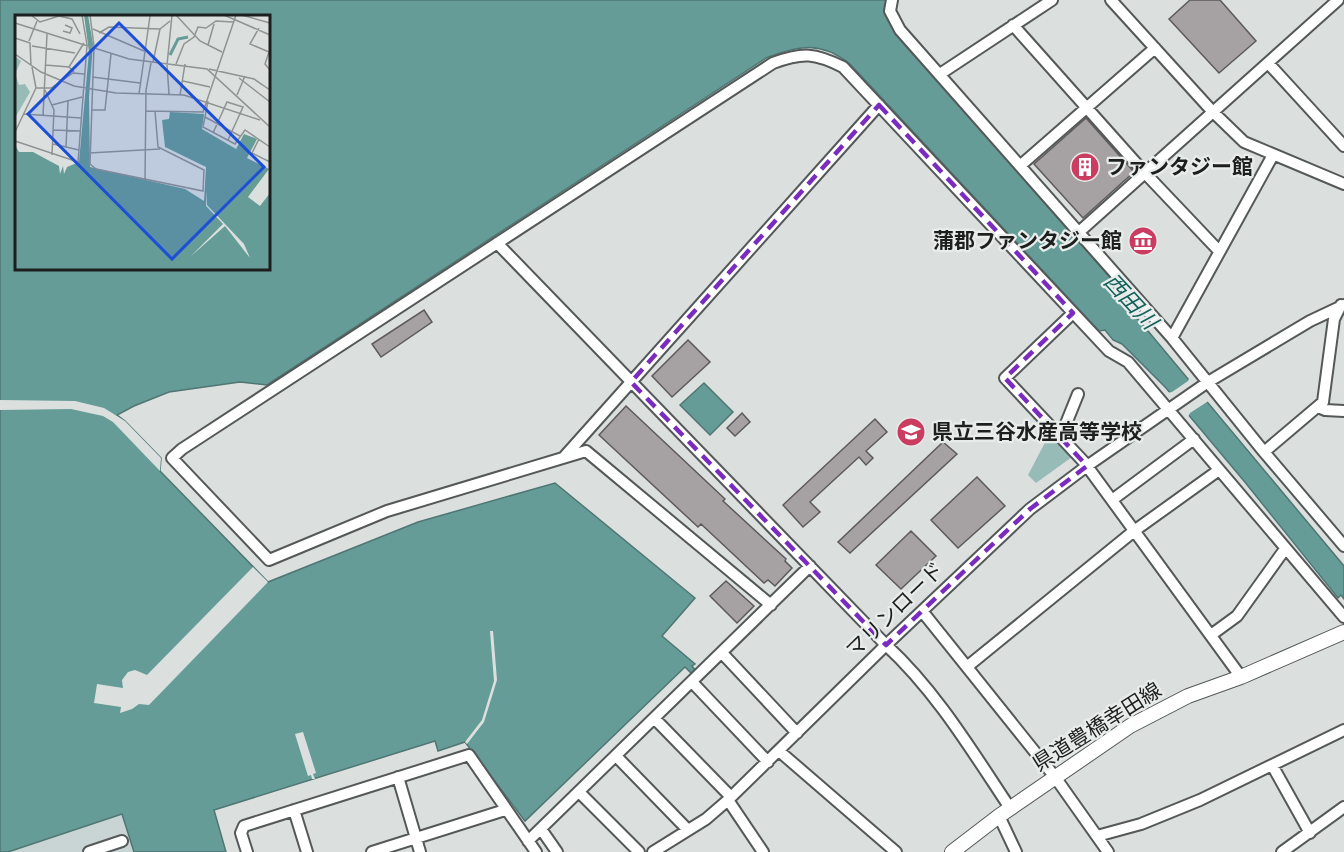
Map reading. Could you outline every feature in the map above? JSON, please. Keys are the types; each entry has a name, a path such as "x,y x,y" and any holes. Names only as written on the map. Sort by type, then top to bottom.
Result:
{"main road":[{"name":"県道豊橋幸田線","path":"952,852 1004,812 1130,726 1188,696 1241,677 1344,632"}],"street":[{"path":"892,0 890,11 894,20 1172,338 1207,384 1344,546"},
{"path":"940,74 1052,0"},
{"path":"1112,0 1212,111 1244,142 1344,184"},
{"path":"1079,232 1338,0"},
{"path":"1013,25 1144,172 1219,251"},
{"path":"1021,165 1155,48"},
{"path":"771,605 586,451 387,511 269,560 172,458 182,449 773,63 793,56 809,55 824,58 843,67 1109,351 1128,362 1171,409 1194,440 1344,617"},
{"path":"1268,63 1344,146"},
{"path":"562,459 879,105"},
{"path":"1172,338 1274,155"},
{"path":"497,243 905,662 931,693 974,754 1004,812 1016,852"},
{"path":"1207,384 1343,303"},
{"path":"1264,452 1323,402 1334,319 1343,303"},
{"path":"1073,313 1005,378 1061,436 1086,466 1241,677"},
{"name":"マリンロード","path":"653,852 706,819 730,798 886,645 1030,509 1086,466 1207,384"},
{"path":"1061,436 1078,394"},
{"path":"1318,406 1325,410 1344,411"},
{"path":"1112,500 1194,440"},
{"path":"968,666 1134,531 1219,470"},
{"path":"1211,635 1237,616 1285,549"},
{"path":"528,841 810,566"},
{"path":"922,611 1055,777 1107,852"},
{"path":"722,653 797,733"},
{"path":"692,682 768,762"},
{"path":"655,719 730,798 764,852"},
{"path":"1097,836 1141,824 1219,791 1344,730"},
{"path":"779,751 896,852"},
{"path":"247,852 241,833 244,826 469,755 536,852"},
{"path":"616,756 688,830"},
{"path":"1272,765 1310,833"},
{"path":"398,777 420,852"},
{"path":"579,792 639,852"},
{"path":"1282,852 1344,807"},
{"path":"294,810 307,852"},
{"path":"372,852 506,810"},
{"path":"541,829 557,852"},
{"path":"89,852 122,841"}],"highlighted area":[{"path":"879,105 1073,313 1005,378 1087,466 1030,509 886,645 631,382"}],"shaded area":[{"path":"0,0 887,0 888,19 898,36 1130,300 1128,307 1344,566 1344,599 1341,595 1338,598 1166,388 1122,344 1113,340 1105,330 1099,331 850,64 819,49 789,50 766,58 267,385 240,382 169,392 117,415 161,458 160,471 268,582 418,522 555,483 695,598 662,636 695,664 692,666 696,671 693,675 685,667 525,821 465,742 438,751 435,741 214,810 226,852 134,852 122,814 8,852 0,852"},
{"path":"704,383 733,412 710,435 680,405"},
{"path":"1050,433 1072,457 1036,483 1028,475"},
{"path":"122,814 134,852 8,852"}],"pier":[{"path":"1190,376 1210,400 1190,413 1187,419 1166,393 1172,392 1188,381"},
{"path":"0,400 75,401 104,408 125,421 161,458 160,471 113,422 103,416 71,409 0,410"},
{"path":"253,567 268,582 149,705 139,704 120,713 121,707 94,703 97,684 123,688 122,680 128,672 135,670 147,675"},
{"path":"490,631 493,631 497,680 484,722 467,744 465,742 482,720 494,681"},
{"path":"303,732 316,773 313,774 315,779 312,779 311,775 308,776 295,734"}],"building":[{"path":"1190,0 1220,0 1256,41 1219,73 1169,19"},
{"name":"ファンタジー館","path":"1086,118 1134,172 1083,218 1034,164"},
{"path":"424,310 432,322 381,357 372,344"},
{"path":"688,340 710,362 672,397 652,376"},
{"path":"626,406 786,559 785,561 792,568 775,586 768,580 764,583 701,524 698,527 599,435"},
{"path":"742,413 750,422 735,436 727,428"},
{"path":"875,419 887,432 866,451 873,458 866,465 859,457 810,502 820,512 803,527 783,505"},
{"path":"943,442 957,454 850,553 838,542"},
{"path":"977,477 1005,506 958,548 931,520"},
{"path":"911,531 936,556 901,589 876,565"},
{"path":"726,581 754,606 737,623 710,596"}],"place":[{"name":"ファンタジー館","path":"1085,167"},
{"name":"蒲郡ファンタジー館","path":"1143,241"},
{"name":"県立三谷水産高等学校","path":"911,432"}],"water label":[{"name":"西田川","path":"1131,301"}]}
